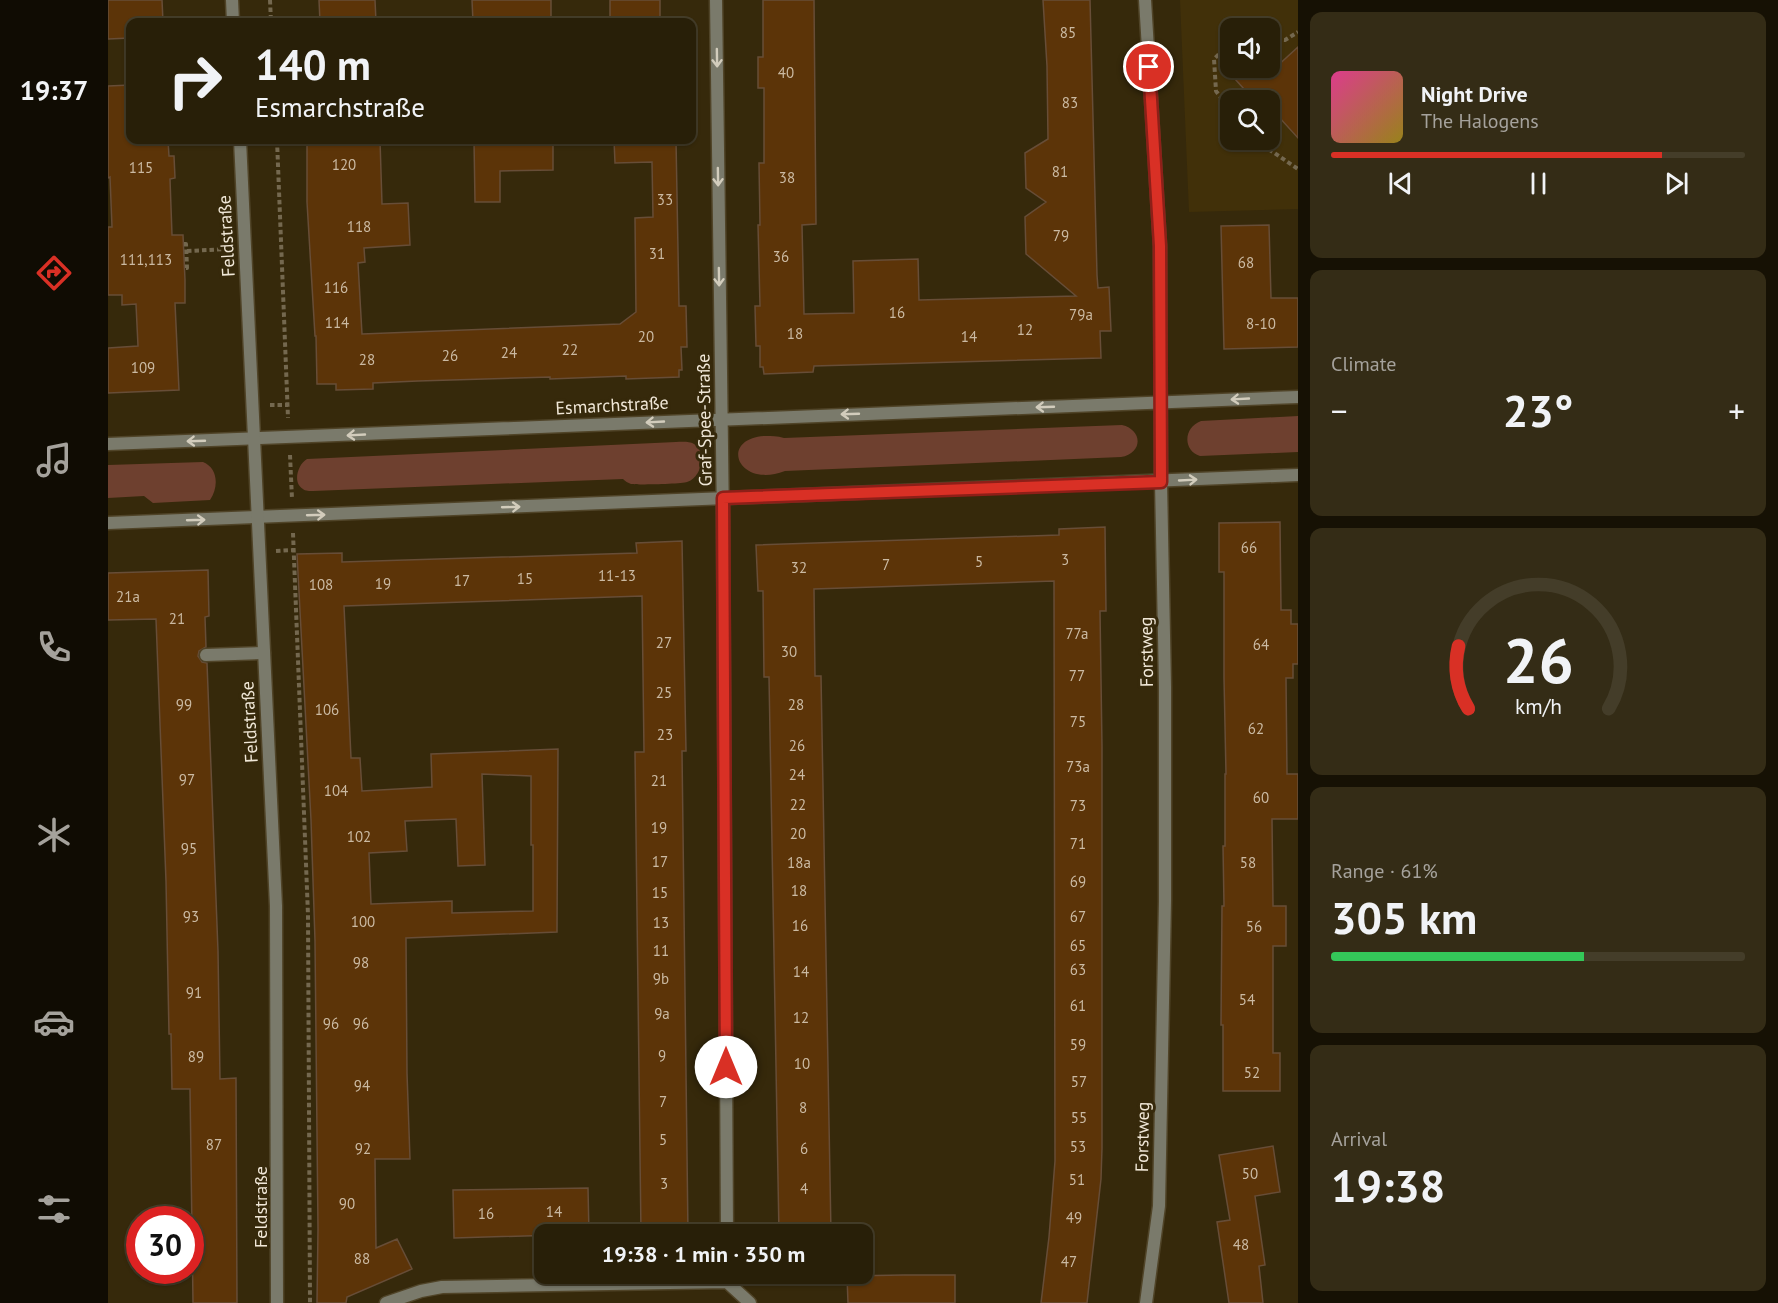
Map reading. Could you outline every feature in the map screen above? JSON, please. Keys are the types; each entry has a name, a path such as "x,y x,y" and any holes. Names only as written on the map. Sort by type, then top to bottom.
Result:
{"street":[{"path":"232,0 233,18"},
{"name":"Graf-Spee-Straße","path":"716,0 723,498 727,1224"},
{"name":"Forstweg","path":"1144,0 1160,246 1165,686 1165,901 1159,1206 1146,1303"},
{"name":"Feldstraße","path":"240,144 276,906 278,1303"},
{"name":"Esmarchstraße","path":"108,444 1298,397"},
{"path":"108,523 1298,475"},
{"path":"207,655 264,653"},
{"path":"386,1303 421,1291 442,1287 537,1284"},
{"path":"733,1284 750,1303"}],"path":[{"path":"270,0 271,18"},
{"path":"1280,40 1285,40 1298,32"},
{"path":"1220,53 1214,59 1215,92 1220,98"},
{"path":"277,144 308,915 310,1303"},
{"path":"1270,150 1298,169"},
{"path":"184,244 186,244 187,268 185,268"},
{"path":"186,254 204,250"}],"shaded area":[{"path":"1180,0 1298,0 1298,209 1189,212"},
{"path":"1298,416 1298,452 1200,456 1190,449 1188,444 1188,433 1195,424 1201,421"},
{"path":"1122,425 1134,432 1138,441 1133,451 1121,457 785,471 769,475 755,474 746,469 738,453 742,445 750,439 765,436 784,438"},
{"path":"685,442 694,444 701,453 699,471 692,480 668,484 634,484 623,479 312,491 300,486 297,478 299,469 307,459"},
{"path":"203,462 212,469 215,478 215,489 210,500 153,503 144,496 108,498 108,465"}],"building":[{"path":"108,0 162,0 163,18 126,18 126,38 108,39"},
{"path":"319,0 375,0 376,18 320,18"},
{"path":"472,0 551,0 551,18 473,18"},
{"path":"610,0 660,0 660,18 610,18"},
{"path":"763,0 814,0 816,224 802,225 804,314 854,313 853,261 918,259 919,300 1076,296 1026,254 1025,217 1046,202 1026,188 1025,153 1048,139 1043,0 1090,0 1097,275 1098,288 1109,287 1111,331 1100,331 1101,358 814,366 813,372 764,374 763,367 760,367 760,346 756,346 755,306 760,306 759,163 764,163 764,88 758,88 758,57 763,57"},
{"path":"1298,47 1298,138 1280,118 1280,90 1245,90 1234,78 1280,78 1280,63"},
{"path":"126,85 126,144 168,144 169,156 174,156 175,178 170,179 172,235 183,235 185,280 185,303 175,303 179,390 108,393 108,348 138,346 136,304 122,305 122,295 108,295 108,227 112,227 110,177 108,178 108,86"},
{"path":"307,144 380,144 382,204 408,203 410,245 364,248 365,262 358,263 362,334 620,324 636,312 635,218 653,217 652,162 615,163 614,144 676,144 679,306 686,306 687,347 681,347 682,370 679,370 679,377 626,379 626,376 550,379 550,377 418,381 373,383 373,389 336,390 336,384 317,384 307,202"},
{"path":"474,144 553,144 553,170 500,171 500,202 475,202"},
{"path":"1269,225 1271,298 1298,298 1298,347 1224,349 1221,226"},
{"path":"1280,522 1281,610 1291,610 1291,624 1298,624 1298,664 1293,664 1293,678 1286,678 1287,774 1298,774 1298,819 1272,819 1273,906 1286,906 1286,946 1273,946 1273,1053 1280,1053 1280,1091 1223,1091 1222,906 1224,906 1223,846 1225,846 1226,774 1224,572 1219,572 1219,523"},
{"path":"1105,527 1106,611 1100,611 1102,1148 1101,1179 1087,1303 1041,1303 1055,1161 1054,581 814,589 815,676 821,676 831,1224 779,1224 769,677 764,677 763,591 758,591 756,545 1059,535 1059,529"},
{"path":"682,541 686,751 682,751 688,1224 641,1224 635,752 644,752 642,596 344,606 351,758 360,758 362,791 432,787 431,754 558,749 557,932 406,938 410,1159 375,1159 376,1248 397,1239 412,1269 347,1297 346,1303 317,1303 315,941 297,554 342,553 342,562 637,553 636,543","holes":["482,774 531,776 531,845 533,845 533,911 452,913 452,901 371,904 369,853 407,851 405,821 456,819 458,866 485,865"]},
{"path":"208,570 209,616 205,617 206,647 199,651 198,656 202,662 207,663 218,951 220,1079 236,1078 237,1303 193,1303 193,1284 204,1284 204,1206 192,1206 190,1089 172,1089 156,619 108,620 108,573"},
{"path":"1273,1146 1280,1192 1255,1196 1265,1265 1259,1266 1263,1303 1229,1303 1217,1222 1230,1220 1219,1155"},
{"path":"588,1188 589,1224 534,1224 534,1236 454,1238 453,1190"},
{"path":"955,1275 955,1303 848,1303 847,1284 873,1284 873,1276"}],"route":[{"path":"726,1067 723,498 1161,482 1160,246 1149,67"}]}
